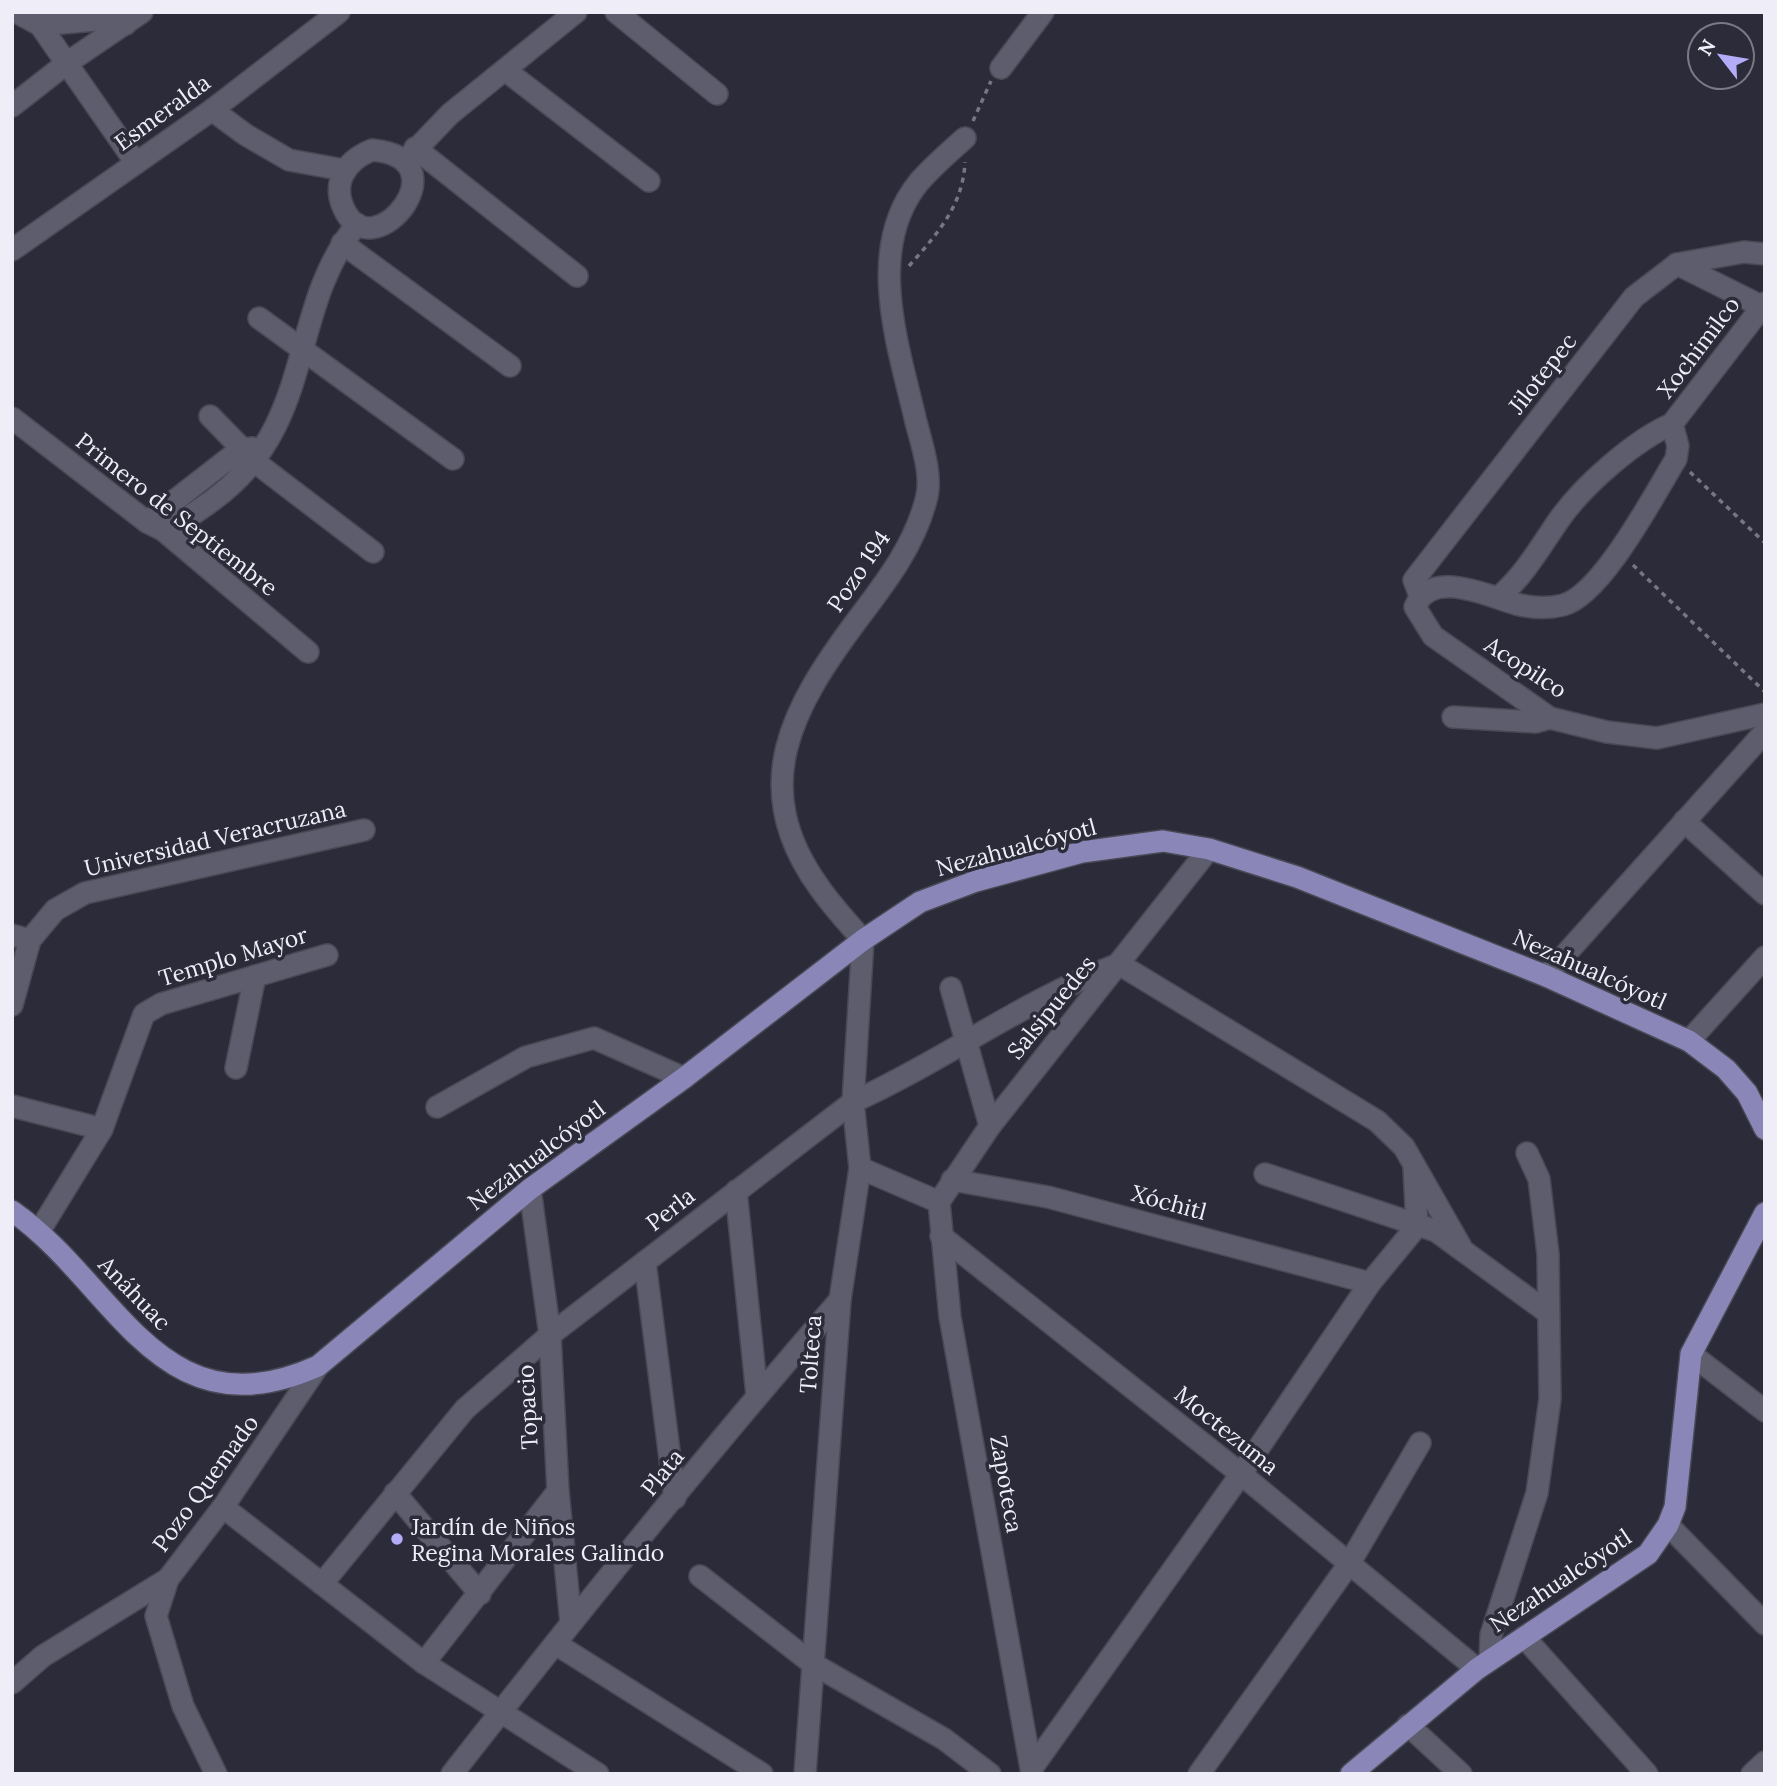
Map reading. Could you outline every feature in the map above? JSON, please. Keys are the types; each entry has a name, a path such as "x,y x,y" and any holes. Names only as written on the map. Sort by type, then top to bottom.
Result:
{"main road":[{"name":"Nezahualcóyotl","path":"318,1366 530,1189 684,1078 863,940 920,902 976,881 1082,852 1163,841 1209,849 1297,877 1546,976 1689,1041 1726,1069 1747,1093 1765,1129"},
{"name":"Anáhuac","path":"12,1211 40,1230 144,1345 184,1369 221,1384 258,1384 296,1376 318,1366"},
{"name":"Nezahualcóyotl","path":"1350,1774 1484,1665 1647,1554 1668,1525 1675,1507 1691,1354 1765,1213"}],"street":[{"path":"16,12 40,25 136,163"},
{"name":"Esmeralda","path":"12,250 212,110 339,12"},
{"path":"576,12 450,114 410,154 412,194 404,210 383,224 357,224 348,217 340,202 338,186 344,170 355,156 372,150 410,154 577,276"},
{"path":"615,12 717,94"},
{"path":"1001,68 1043,12"},
{"path":"40,25 134,18"},
{"path":"12,106 67,63 134,18"},
{"path":"505,70 649,181"},
{"path":"212,110 246,135 289,160 344,170"},
{"name":"Pozo 194","path":"863,940 818,886 796,846 783,809 782,761 815,677 903,558 927,498 926,462 889,289 893,239 906,204 918,183 965,138"},
{"path":"155,526 253,453 287,406 323,280 342,243 357,224"},
{"path":"342,243 510,366"},
{"name":"Jilotepec","path":"1420,596 1414,580 1634,297 1677,264 1744,252 1765,254"},
{"path":"1677,264 1764,305"},
{"name":"Xochimilco","path":"1676,458 1678,446 1672,425 1764,305"},
{"path":"259,318 453,459"},
{"path":"210,415 373,552"},
{"name":"Primero de Septiembre","path":"12,418 155,526 307,652"},
{"path":"1499,597 1513,586 1564,513 1622,455 1656,431 1672,425"},
{"path":"1499,597 1544,609 1567,605 1586,590 1620,552 1676,458"},
{"name":"Acopilco","path":"1499,597 1454,588 1432,588 1420,596 1415,607 1433,636 1550,718 1607,732 1657,738 1764,724"},
{"path":"1452,717 1535,722 1550,718"},
{"path":"1546,976 1684,821 1764,724"},
{"path":"1684,821 1765,894"},
{"name":"Universidad Veracruzana","path":"21,938 55,910 85,893 364,830"},
{"name":"Salsipuedes","path":"939,1202 990,1126 1209,849"},
{"path":"12,1005 21,938"},
{"name":"Tolteca","path":"805,1774 840,1300 860,1168 853,1102 863,940"},
{"name":"Templo Mayor","path":"40,1230 102,1129 145,1014 161,1004 327,955"},
{"path":"1689,1041 1765,957"},
{"path":"1119,964 1377,1121 1404,1147 1461,1247"},
{"name":"Perla","path":"321,1584 465,1409 550,1335 853,1102 905,1079 1067,984 1119,964"},
{"path":"236,1068 255,976"},
{"path":"951,988 990,1126"},
{"path":"437,1107 526,1058 594,1038 684,1078"},
{"path":"12,1106 102,1129"},
{"path":"1484,1665 1491,1635 1537,1493 1550,1399 1550,1275 1539,1179 1527,1153"},
{"path":"1032,1771 1241,1474 1370,1283 1417,1226 1413,1165"},
{"path":"860,1168 939,1202"},
{"path":"1265,1174 1436,1231 1548,1312"},
{"name":"Xóchitl","path":"952,1180 1048,1197 1370,1283"},
{"name":"Topacio","path":"530,1189 550,1335 558,1491 571,1623"},
{"path":"736,1191 758,1395"},
{"name":"Zapoteca","path":"939,1202 950,1317 1032,1771"},
{"name":"Moctezuma","path":"941,1236 1241,1474 1349,1564 1484,1665"},
{"path":"645,1262 675,1498"},
{"name":"Plata","path":"452,1774 571,1623 758,1395 840,1300"},
{"path":"1691,1354 1765,1411"},
{"name":"Pozo Quemado","path":"12,1683 43,1656 168,1579 223,1507 318,1366"},
{"path":"1199,1774 1349,1564 1420,1443"},
{"path":"424,1664 558,1491"},
{"path":"395,1493 480,1594"},
{"path":"223,1507 424,1664 598,1774"},
{"path":"1668,1525 1765,1624"},
{"path":"700,1576 813,1664 944,1739 990,1774"},
{"path":"168,1579 156,1616 183,1706 216,1774"},
{"path":"1524,1637 1647,1774"},
{"path":"556,1644 762,1774"},
{"path":"1408,1725 1461,1774"},
{"path":"1752,1774 1765,1762"}],"path":[{"path":"889,289 933,240 960,199 965,181 965,138 983,95 1001,68"},
{"path":"1676,458 1765,543"},
{"path":"1620,552 1765,692"}],"place":[{"name":"Jardín de Niños Regina Morales Galindo","path":"397,1539"}]}
